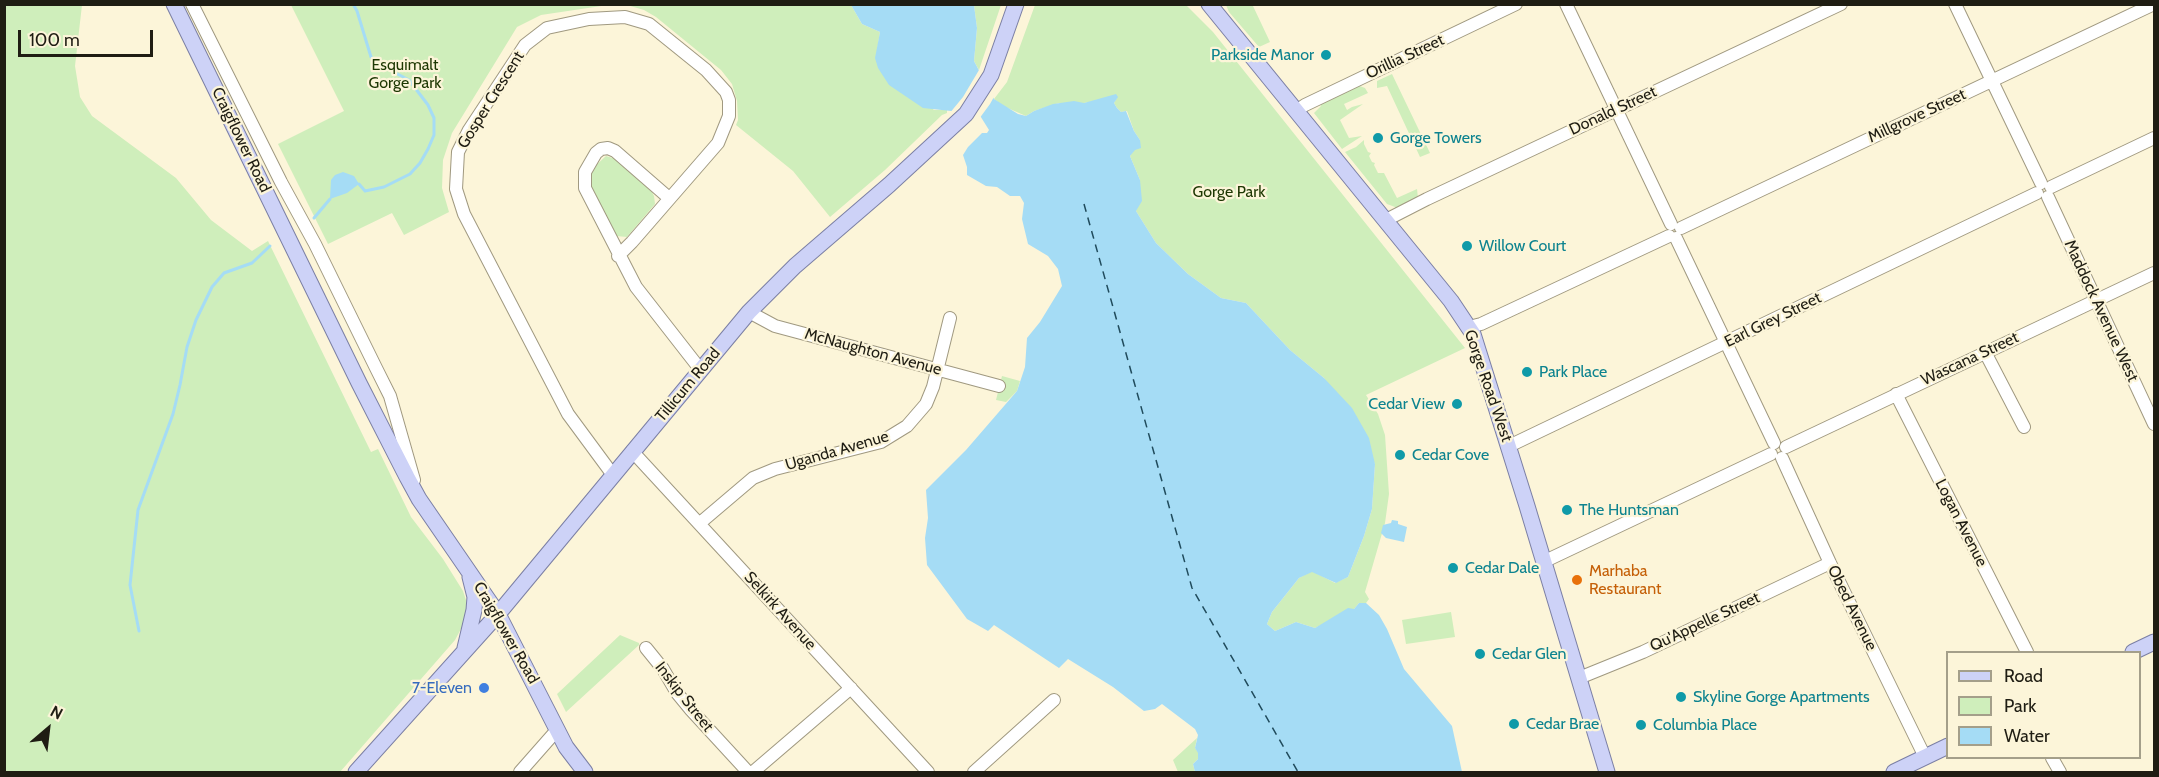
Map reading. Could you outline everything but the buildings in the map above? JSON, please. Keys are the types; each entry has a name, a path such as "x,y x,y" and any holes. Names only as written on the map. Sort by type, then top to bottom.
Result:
{"main road":[{"name":"Craigflower Road","path":"174,4 373,411 419,499 498,614 566,747 585,772"},
{"name":"Tillicum Road","path":"356,772 498,614 749,312 795,266 957,123 973,105 991,75 1016,4"},
{"name":"Gorge Road West","path":"1209,4 1386,220 1469,327 1480,351 1607,772"},
{"path":"460,559 470,577 475,597 473,621 464,650"},
{"path":"2135,651 2154,642"},
{"path":"1894,772 1946,746"}],"street":[{"name":"Craigflower Road","path":"192,4 281,182 326,265 390,396 419,499"},
{"name":"Orillia Street","path":"1296,111 1516,4"},
{"name":"Obed Avenue","path":"1566,4 1725,343 1925,757"},
{"name":"Donald Street","path":"1386,220 1841,4"},
{"name":"Maddock Avenue West","path":"1955,4 2095,300 2152,410 2154,424"},
{"name":"Millgrove Street","path":"1469,327 1481,324 2154,4"},
{"name":"Gosper Crescent","path":"613,475 568,414 464,214 456,189 458,152 469,130 525,45 547,28 589,19 625,16 649,24 706,70 726,92 729,100 729,116 718,143 633,242 618,256"},
{"name":"Earl Grey Street","path":"1509,446 2154,138"},
{"path":"669,198 615,151 608,148 596,153 585,172 585,188 618,256 636,287 700,369"},
{"path":"307,275 326,265"},
{"name":"Wascana Street","path":"1543,562 2154,273"},
{"name":"McNaughton Avenue","path":"749,312 775,326 999,386"},
{"name":"Uganda Avenue","path":"700,523 753,478 775,469 881,442 897,434 915,418 926,404 933,387 950,318"},
{"path":"1985,352 2024,427"},
{"name":"Logan Avenue","path":"1896,394 2026,651"},
{"name":"Selkirk Avenue","path":"633,451 928,772"},
{"name":"Qu'Appelle Street","path":"1579,678 1643,652 1830,563"},
{"name":"Inskip Street","path":"646,648 691,710 750,772"},
{"path":"750,772 851,688"},
{"path":"974,772 1054,700"},
{"path":"520,772 557,730"}],"green space":[{"path":"5,5 82,5 75,66 80,97 92,116 176,178 211,220 252,251 268,241 371,452 378,449 411,517 443,559 463,591 466,612 455,640 340,772 5,772"},
{"name":"Esquimalt Gorge Park","path":"291,5 608,5 541,15 517,27 452,133 443,160 442,188 449,212 404,235 392,213 328,244 278,144 344,111"},
{"path":"627,5 851,5 862,24 880,32 876,57 934,110 947,110 947,113 942,115 885,170 830,217 793,171 736,125 737,101 732,84 721,70 656,17 644,10"},
{"path":"974,5 1001,5 979,70 974,61 977,28"},
{"name":"Gorge Park","path":"1035,5 1186,5 1213,32 1465,348 1366,395 1378,414 1385,435 1389,494 1385,523 1365,592 1369,599 1366,603 1359,603 1354,609 1315,628 1296,622 1275,631 1267,624 1272,612 1299,578 1312,571 1335,583 1348,577 1372,509 1375,464 1324,378 1290,350 1246,303 1221,298 1188,274 1156,243 1136,211 1140,180 1130,156 1140,140 1127,111 1121,112 1114,103 1117,97 1084,103 1059,103 1026,116 1003,106 994,99 1007,82"},
{"path":"1226,5 1255,5 1253,6 1270,42 1259,47 1229,12"},
{"path":"1392,74 1430,153 1420,157 1387,86 1377,88 1377,81"},
{"path":"1357,85 1365,88 1368,93 1344,104 1347,110 1363,104 1340,120 1349,138 1362,136 1342,149 1314,113 1321,106 1320,103"},
{"path":"1364,140 1378,173 1384,173 1397,198 1417,189 1418,198 1395,209 1387,204 1345,152"},
{"path":"606,156 616,159 650,188 654,196 655,204 627,237 616,236 590,184 592,169"},
{"path":"1002,376 1020,381 1017,391 1006,402 996,400"},
{"path":"1451,612 1455,637 1406,644 1402,620"},
{"path":"620,635 639,645 566,712 557,694"},
{"path":"1197,738 1195,748 1199,753 1198,759 1193,764 1195,772 1178,772 1173,760"}],"water":[{"path":"851,5 974,5 977,28 974,61 994,99 1018,114 1026,116 1053,104 1074,101 1084,103 1116,94 1118,97 1114,103 1121,112 1126,111 1140,140 1141,148 1135,150 1130,156 1140,180 1142,201 1136,211 1156,243 1188,274 1221,298 1246,303 1290,350 1324,378 1352,408 1369,438 1375,464 1372,509 1348,577 1336,583 1312,572 1299,578 1272,612 1267,624 1275,631 1296,622 1315,628 1348,608 1354,609 1359,603 1366,603 1379,615 1404,669 1452,726 1462,772 1195,772 1193,764 1198,759 1195,748 1198,735 1195,729 1162,704 1155,709 1144,711 1113,687 1068,659 1059,668 994,625 988,631 967,619 927,565 926,490 966,450 1017,391 1025,367 1027,338 1040,322 1062,286 1058,269 1048,256 1028,244 1022,219 1024,203 1020,196 1010,196 997,187 986,186 967,175 963,155 982,133 987,133 989,130 979,114 923,108 889,85 878,68 875,58 880,32 862,24"},
{"path":"343,172 354,176 359,184 347,193 330,199 331,180 335,175"},
{"path":"1392,520 1407,527 1404,542 1386,538 1381,533 1383,525 1391,523"}],"pier":[{"path":"979,70 983,72 995,95 990,104 979,119 977,116 949,114 963,97"}],"waterway":[{"path":"353,4 371,57 384,67 409,80 428,105 434,118 434,135 420,163 410,174 384,187 365,191 359,184"},
{"path":"314,218 330,199"},
{"path":"139,631 130,585 138,510 173,414 187,347 196,320 212,287 224,273 252,263 270,246"}],"ferry route":[{"path":"1084,204 1192,588 1298,772"}],"place":[{"name":"Parkside Manor","path":"1326,55"},
{"name":"Gorge Towers","path":"1378,138"},
{"name":"Willow Court","path":"1467,246"},
{"name":"Park Place","path":"1527,372"},
{"name":"Cedar View","path":"1457,404"},
{"name":"Cedar Cove","path":"1400,455"},
{"name":"The Huntsman","path":"1567,510"},
{"name":"Cedar Dale","path":"1453,568"},
{"name":"Marhaba Restaurant","path":"1577,580"},
{"name":"Cedar Glen","path":"1480,654"},
{"name":"7-Eleven","path":"484,688"},
{"name":"Skyline Gorge Apartments","path":"1681,697"},
{"name":"Cedar Brae","path":"1514,724"},
{"name":"Columbia Place","path":"1641,725"}]}
